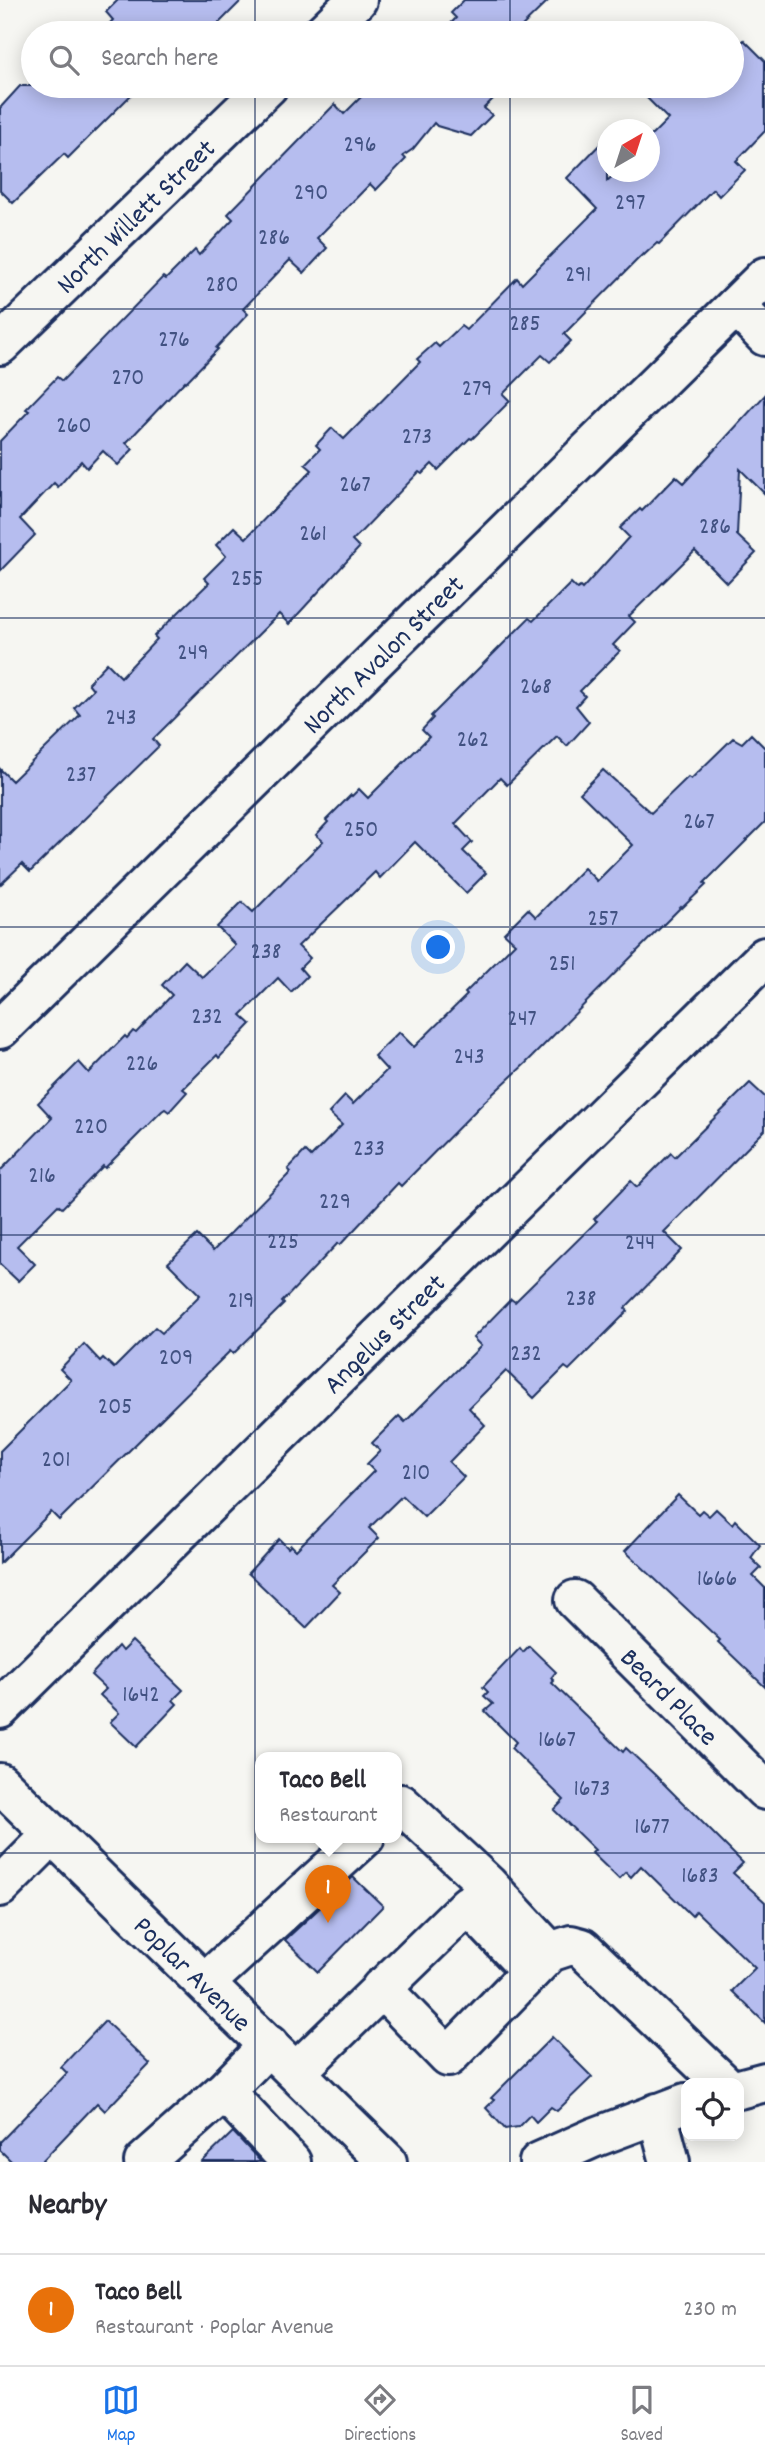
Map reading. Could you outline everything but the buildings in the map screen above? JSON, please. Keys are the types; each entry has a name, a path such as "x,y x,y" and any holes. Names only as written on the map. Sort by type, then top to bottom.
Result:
{"street":[{"path":"335,21 357,0"},
{"name":"North Willett Street","path":"0,345 256,98"},
{"name":"North Avalon Street","path":"0,1029 765,277"},
{"path":"736,306 765,336"},
{"name":"Angelus Street","path":"0,1709 765,957"},
{"name":"Beard Place","path":"575,1600 765,1790"},
{"name":"Poplar Avenue","path":"0,1783 387,2162"},
{"path":"402,1805 486,1884 541,1961"},
{"path":"0,1887 53,1834"},
{"path":"205,1983 358,1843"},
{"path":"296,2072 468,1905 541,1961"},
{"path":"382,1988 448,2057 541,1961 571,1945 582,1948 718,2078"},
{"path":"144,2162 224,2091 269,2045"},
{"path":"744,2088 765,2082"},
{"path":"224,2091 291,2162"},
{"path":"539,2162 671,2108 670,2162"}],"place":[{"name":"Taco Bell","path":"328,1923"}]}
